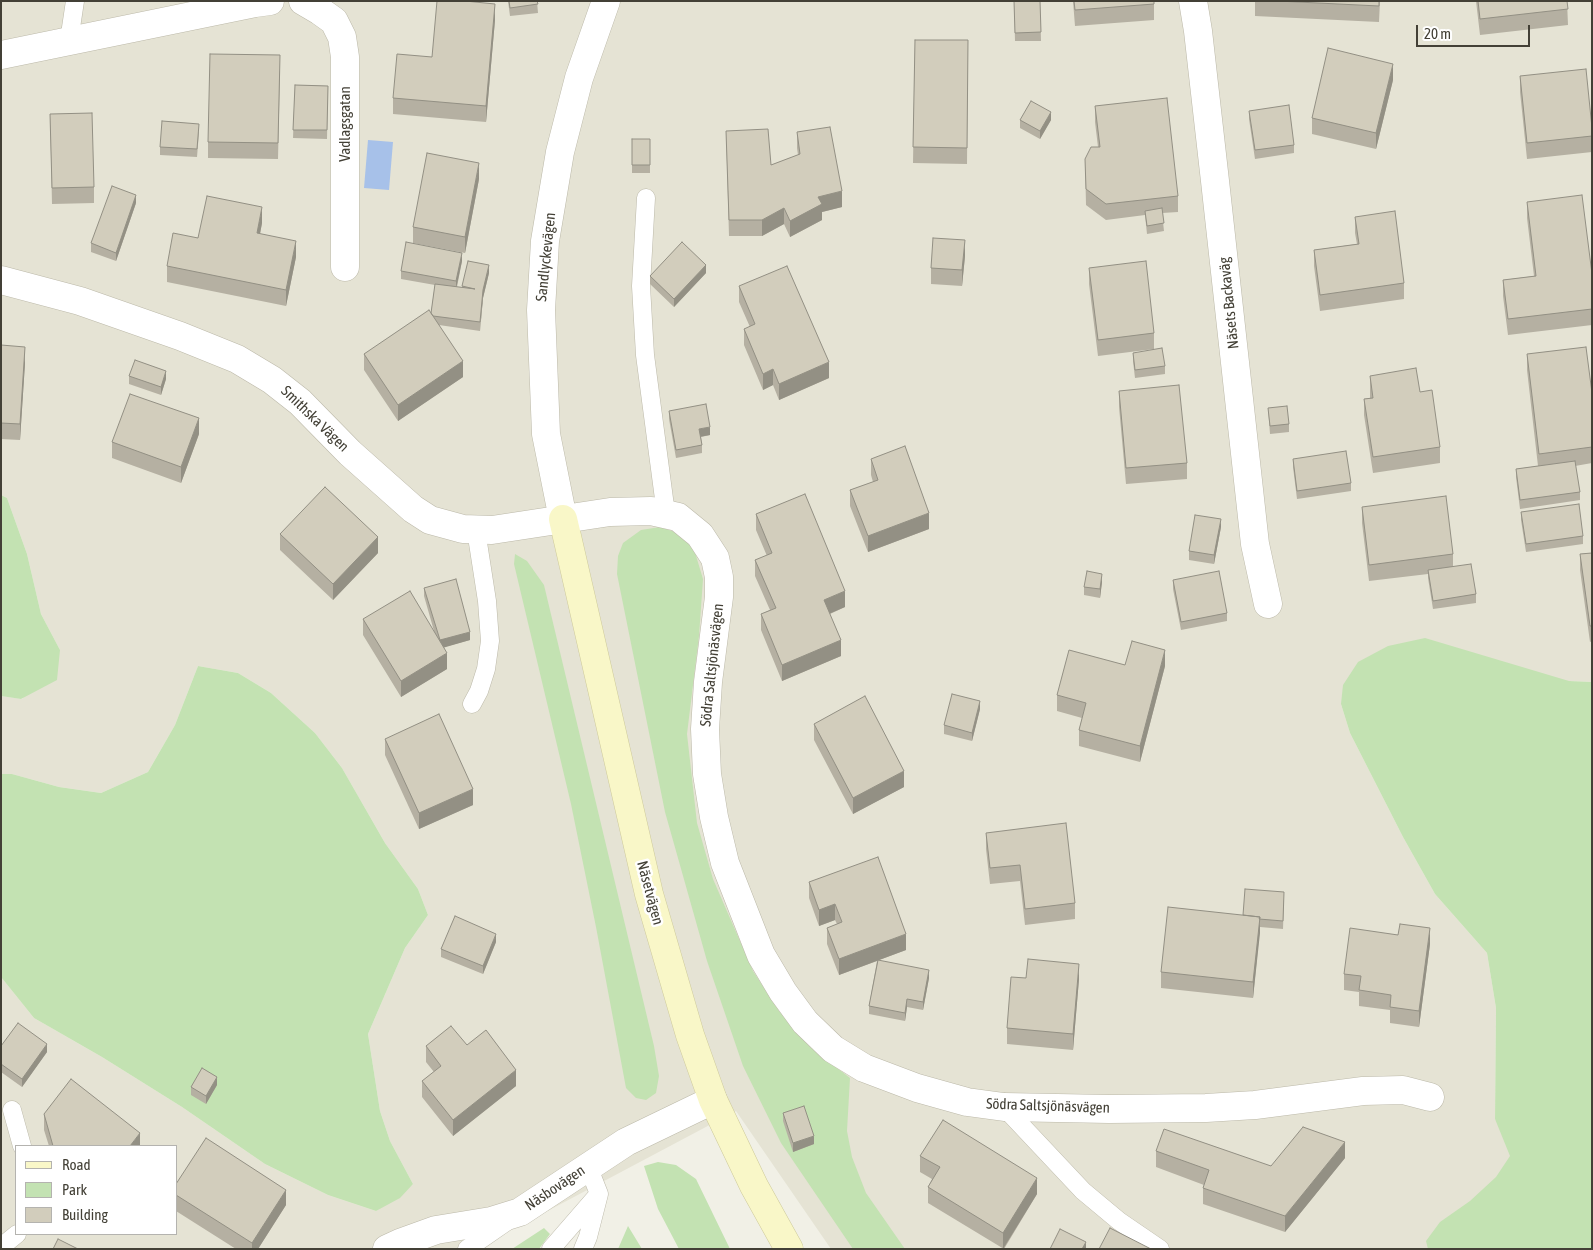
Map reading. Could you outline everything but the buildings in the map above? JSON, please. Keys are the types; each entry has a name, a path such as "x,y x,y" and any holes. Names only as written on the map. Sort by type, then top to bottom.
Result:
{"street":[{"path":"1,55 270,1"},
{"name":"Vadlagsgatan","path":"302,1 334,21 342,37 345,57 345,267"},
{"name":"Sandlyckevägen","path":"564,519 546,434 541,310 545,240 560,152 579,78 606,1"},
{"name":"Näsets Backaväg","path":"1193,1 1205,87 1256,544 1268,604"},
{"name":"Smithska Vägen","path":"1,280 80,301 180,336 238,359 272,380 300,402 350,453 413,509 430,520 463,529 492,530 564,519"},
{"name":"Södra Saltsjönäsvägen","path":"564,519 610,512 651,511 678,517 700,535 715,558 719,577 719,598 706,704 705,729 707,774 714,817 725,863 761,955 783,992 805,1022 833,1049 864,1068 917,1088 967,1102 1004,1107 1206,1108 1363,1091 1402,1090 1430,1097"},
{"name":"Näsetvägen","path":"564,519 649,894 690,1035 713,1100 754,1186 789,1249"},
{"name":"Näsbovägen","path":"387,1249 400,1242 436,1230 491,1221 520,1212 626,1142 713,1100"}],"lane":[{"path":"69,41 75,1"},
{"path":"646,198 640,286 645,355 666,514"},
{"path":"472,704 479,691 486,669 490,641 487,601 476,530"},
{"path":"1004,1107 1083,1192 1119,1221 1160,1249"},
{"path":"12,1110 22,1145"},
{"path":"583,1249 600,1194 588,1166"},
{"path":"551,1249 600,1194"},
{"path":"467,1249 520,1212"},
{"path":"1,1247 16,1235"}],"shaded area":[{"path":"1,1 1592,1 1592,682 1569,681 1341,704 1350,733 1403,837 1435,894 1487,953 1496,1008 1495,1119 1592,1249 831,1249 736,1111 525,1223 470,1249 1,1249 1,977 34,1018 102,1057 182,1107 265,1164 328,1195 376,1211 413,1184 390,1141 380,1111 368,1034 405,948 428,915 418,889 385,843 342,768 315,733 271,693 238,673 198,666 175,725 148,772 101,793 59,787 12,774 1,774 1,696 22,699 60,650 41,614 27,554 7,498 1,495"}],"green space":[{"path":"1,495 7,498 27,554 41,614 60,650 57,680 21,699 1,696"},
{"path":"660,527 681,534 694,549 703,579 699,636 687,734 697,823 713,879 753,971 779,1011 809,1046 850,1078 847,1131 852,1157 866,1193 905,1249 853,1249 781,1143 743,1066 707,961 665,812 617,574 618,556 623,543 641,530"},
{"path":"515,554 527,561 544,585 654,1046 659,1076 656,1093 646,1100 636,1098 626,1088 571,804 514,564"},
{"path":"1425,638 1569,681 1592,682 1592,1249 1428,1249 1426,1241 1440,1222 1470,1201 1496,1177 1510,1156 1495,1119 1496,1008 1487,953 1435,894 1403,837 1350,733 1341,704 1343,685 1358,662 1388,646"},
{"path":"198,666 238,673 271,693 315,733 342,768 385,843 418,889 428,915 405,948 368,1034 380,1111 390,1141 413,1184 400,1198 376,1211 328,1195 265,1164 182,1107 102,1057 34,1018 1,977 1,774 12,774 59,787 101,793 148,772 175,725"},
{"path":"658,1162 676,1165 696,1179 730,1249 679,1249 658,1209 644,1166"},
{"path":"628,1226 642,1249 618,1249"},
{"path":"544,1228 550,1234 539,1249 512,1249"}],"water":[{"path":"368,140 393,142 389,190 364,188"}]}
